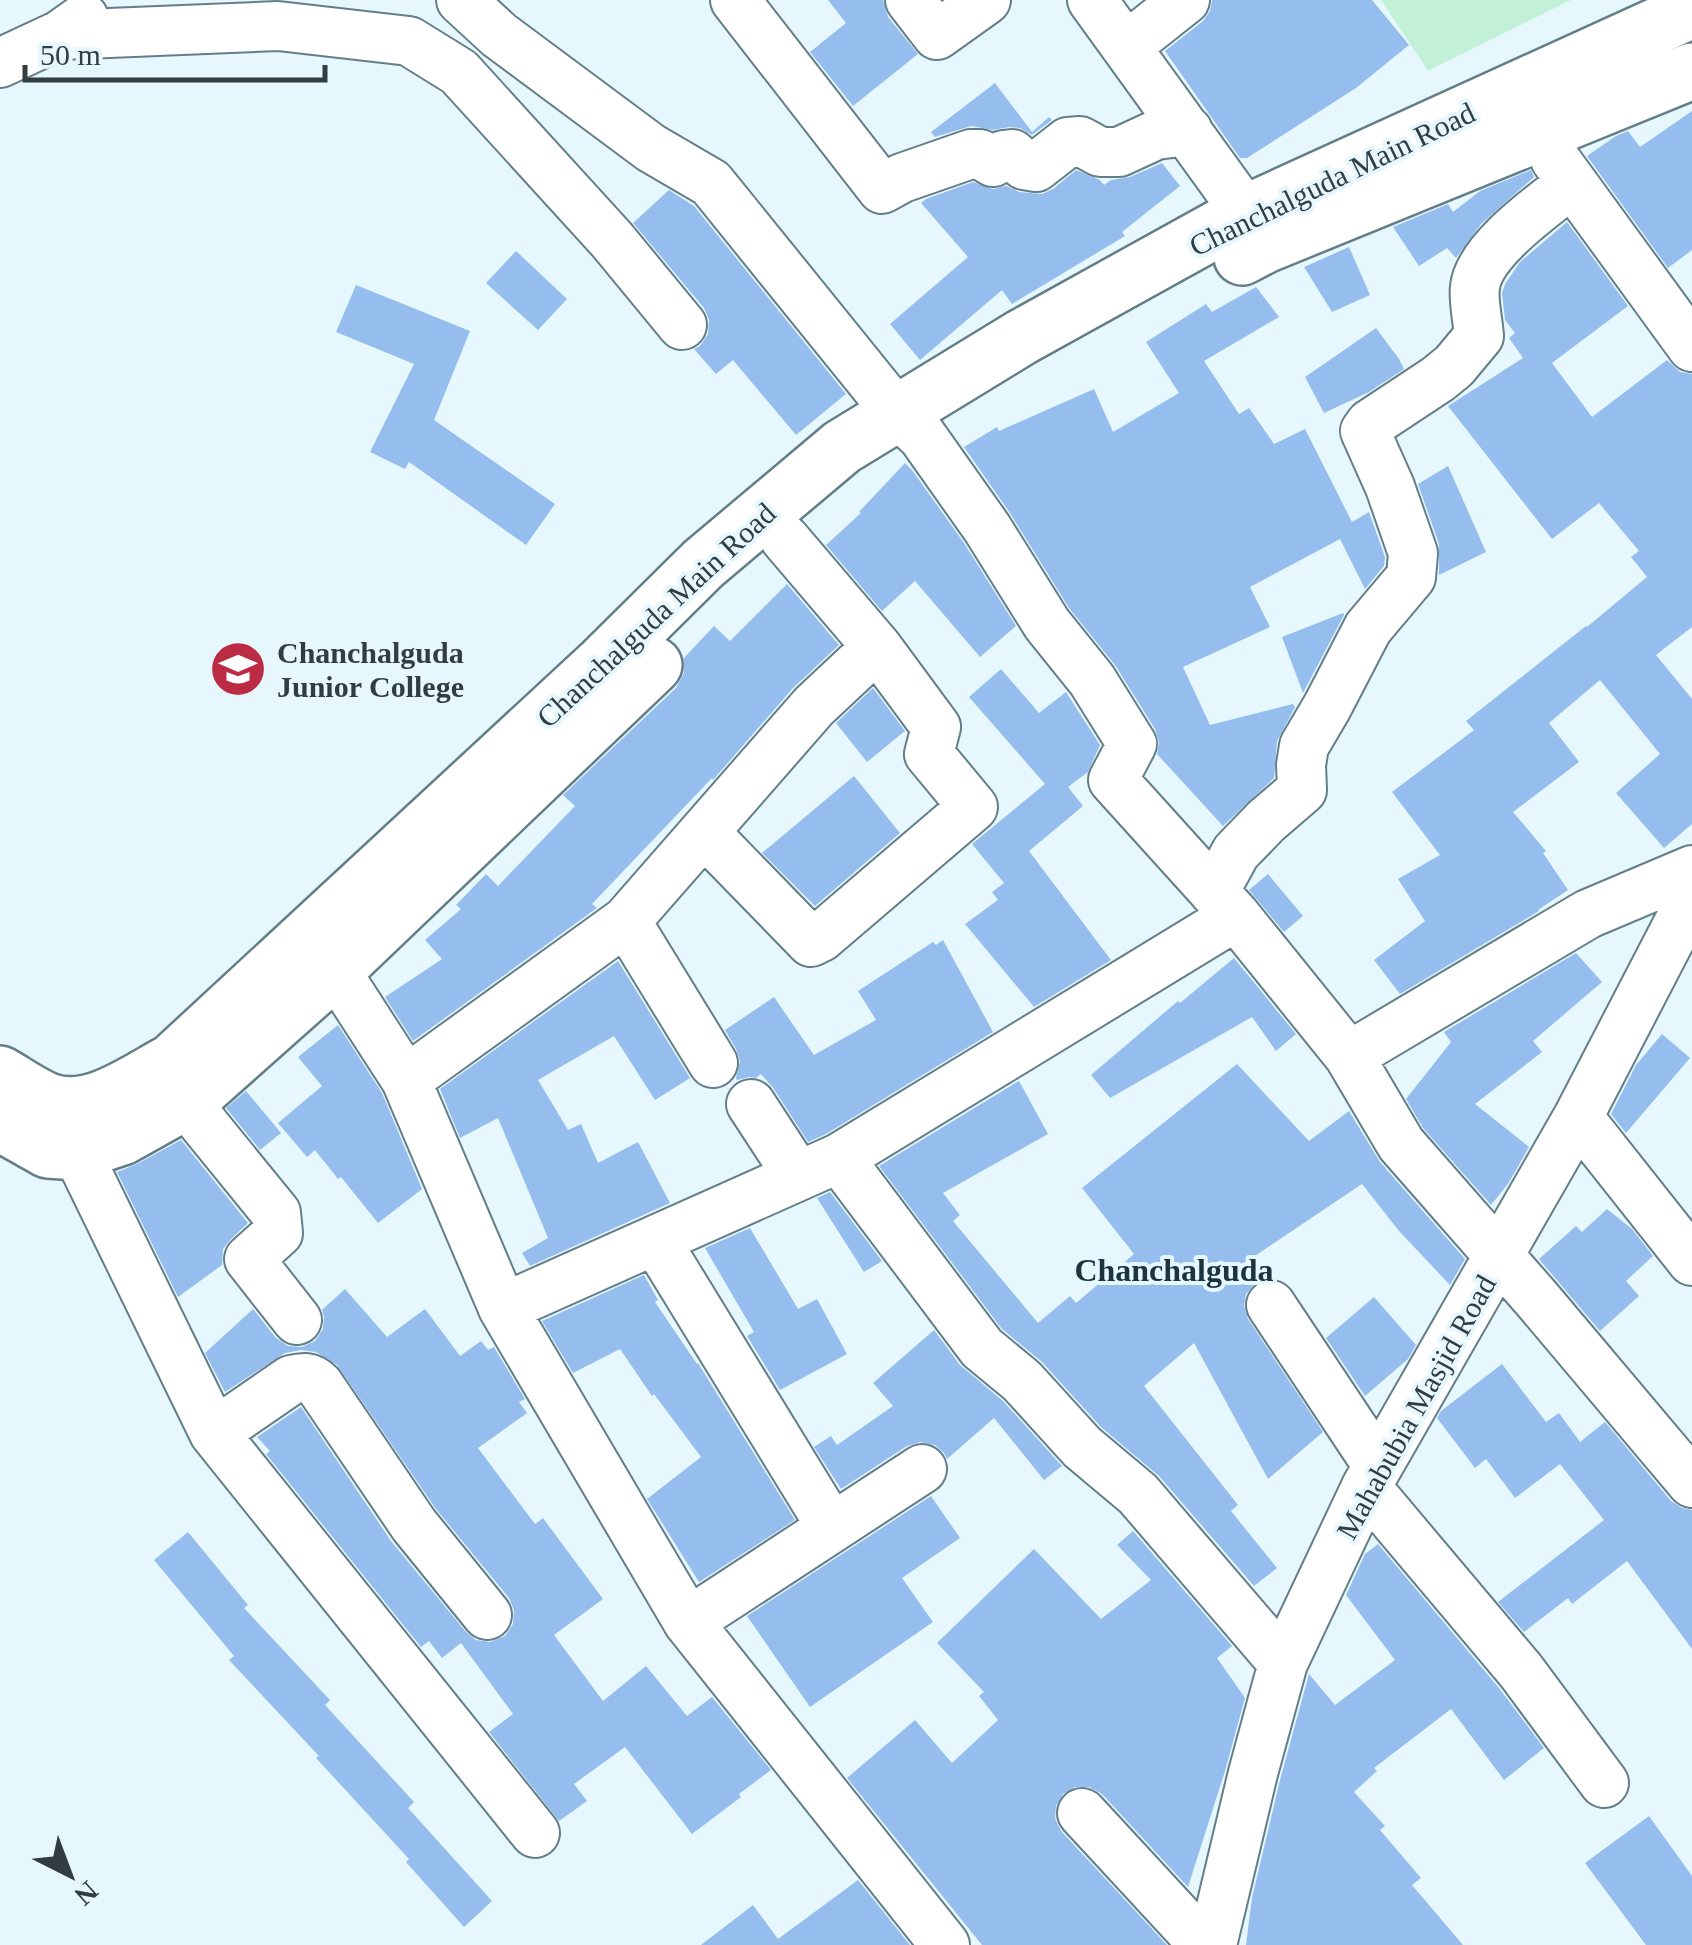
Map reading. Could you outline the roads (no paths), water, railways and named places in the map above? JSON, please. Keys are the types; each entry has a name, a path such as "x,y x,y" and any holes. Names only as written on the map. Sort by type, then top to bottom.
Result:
{"main road":[{"name":"Chanchalguda Main Road","path":"1531,112 1692,10"},
{"name":"Chanchalguda Main Road","path":"74,1128 103,1098 181,1081 320,954 632,687 728,590 910,424 1022,337 1256,229 1531,112 1692,71"},
{"name":"Chanchalguda Main Road","path":"320,954 703,564 842,448 910,424"},
{"path":"0,1074 50,1102 74,1128 48,1150 0,1123"}],"street":[{"path":"461,0 499,35 651,148 711,183 910,424 986,528 1047,624 1092,680 1132,744 1114,780 1225,904 1349,1056 1402,1144 1692,1483"},
{"path":"735,0 882,189 971,154 980,154 993,162 1012,154 1024,165 1036,167 1068,142 1080,141 1100,152 1119,152 1156,135 1188,132"},
{"path":"910,0 937,36 986,0"},
{"path":"1092,0 1256,229"},
{"path":"1127,46 1186,0"},
{"path":"0,63 84,12 278,26 409,42 460,72 612,240 682,325"},
{"path":"460,72 499,35"},
{"path":"1531,112 1572,182 1692,347"},
{"path":"503,1308 818,1167 1225,904 1236,852 1302,790 1304,746 1368,628 1411,577 1414,553 1365,431 1454,366 1479,336 1475,288 1481,270 1504,237 1572,182"},
{"path":"704,832 811,942 973,807 930,754 936,727 876,646 785,538"},
{"path":"406,1080 626,922 814,706 876,646"},
{"path":"1349,1056 1588,914 1692,870"},
{"name":"Mahabubia Masjid Road","path":"1212,1945 1283,1663 1372,1477 1578,1118 1676,970 1692,897"},
{"path":"626,922 712,1063"},
{"path":"320,954 406,1080 503,1308 688,1622 945,1945"},
{"path":"181,1081 202,1122 276,1214 278,1234 248,1259 297,1320"},
{"path":"750,1104 818,1167 982,1348 1022,1381 1082,1447 1138,1494 1283,1663"},
{"path":"1578,1118 1692,1261"},
{"path":"74,1128 214,1434 536,1833"},
{"path":"656,1241 832,1528"},
{"path":"1271,1305 1372,1477 1604,1783"},
{"path":"214,1434 291,1380 313,1378 414,1525 486,1615"},
{"path":"688,1622 922,1469"},
{"path":"1082,1813 1204,1945"}],"place":[{"name":"Chanchalguda Junior College","path":"238,669"}],"district":[{"name":"Chanchalguda","path":"1174,1270"}]}
